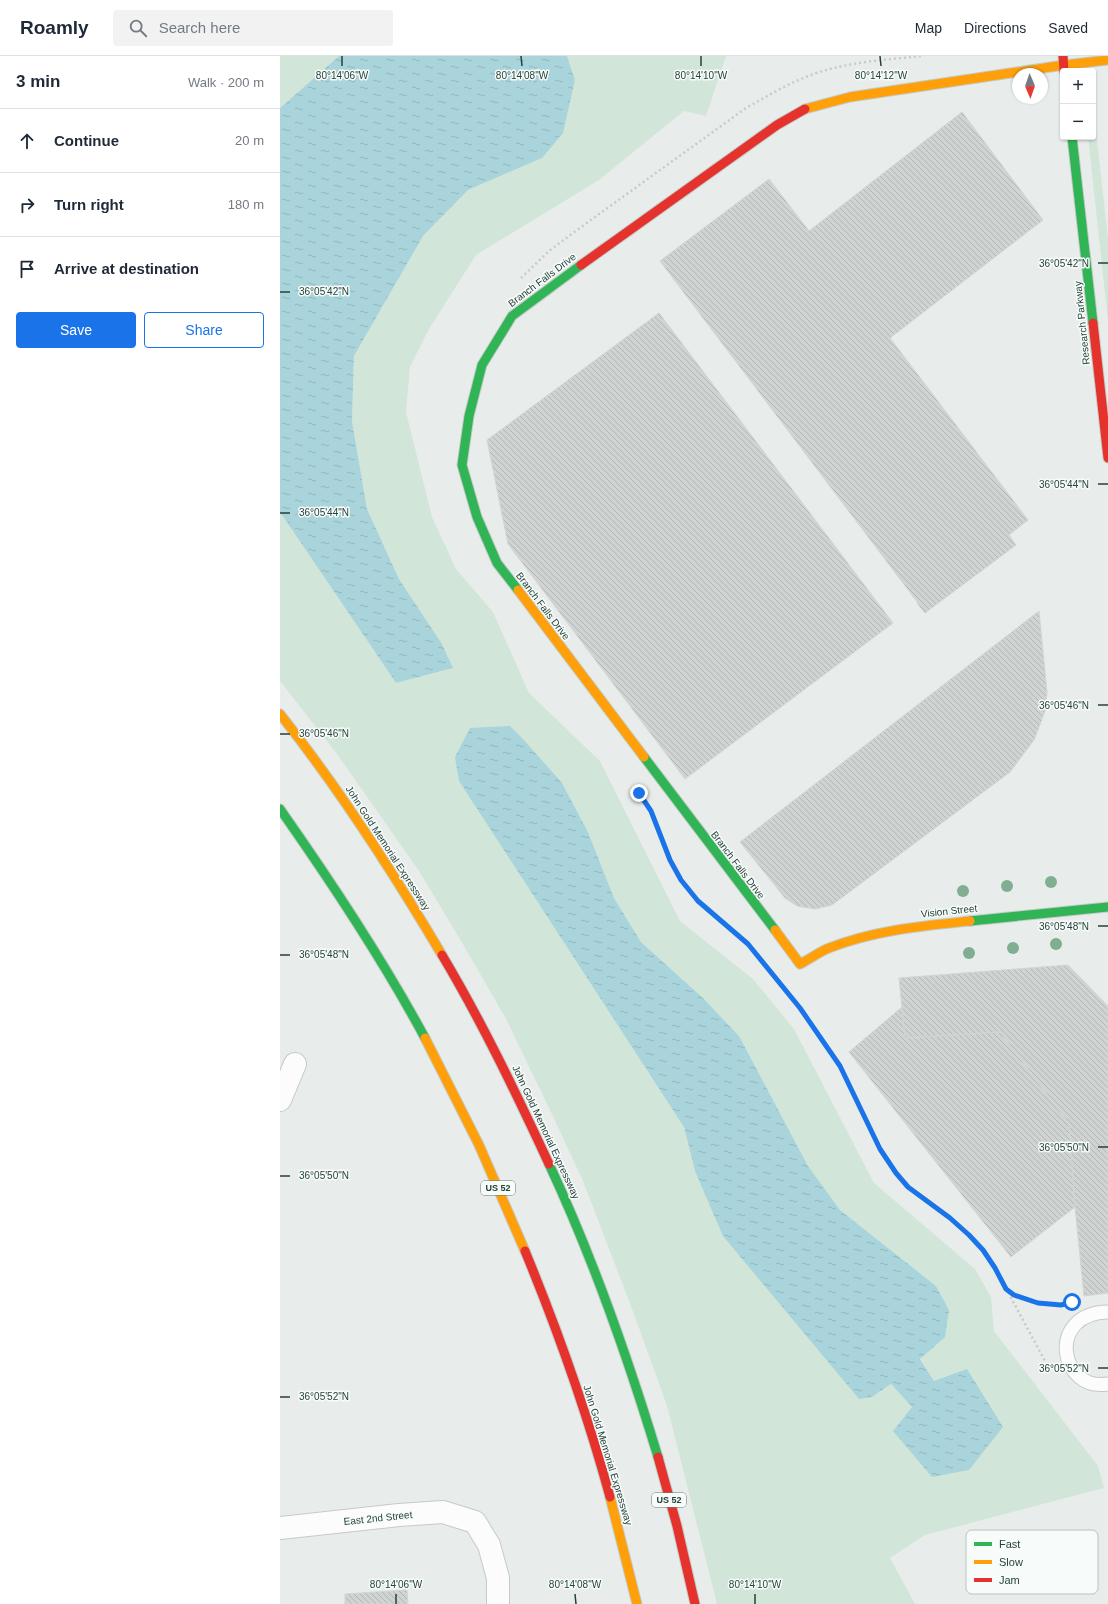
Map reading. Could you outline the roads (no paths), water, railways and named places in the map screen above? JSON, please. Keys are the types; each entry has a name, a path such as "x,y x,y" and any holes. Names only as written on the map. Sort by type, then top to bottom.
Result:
{"main road":[{"name":"Branch Falls Drive","path":"800,964 497,563 477,517 462,466 469,416 482,365 512,316 777,125 807,108 850,97 1064,64 1108,60"},
{"name":"Research Parkway","path":"1072,140 1108,458"},
{"name":"John Gold Memorial Expressway","path":"280,714 337,791 388,865 442,953 519,1097 556,1177 591,1260 622,1345 649,1429 673,1513 695,1604"},
{"name":"John Gold Memorial Expressway","path":"280,809 335,890 385,969 428,1045 467,1121 504,1200 538,1281 569,1364 618,1527 637,1604"},
{"name":"Vision Street","path":"800,964 828,948 870,934 907,927 1108,906"}],"street":[{"path":"280,1100 295,1064"},
{"name":"East 2nd Street","path":"280,1528 399,1515 443,1512 475,1522 489,1544 498,1578 498,1604"}],"lane":[{"path":"1108,1312 1096,1312 1085,1316 1069,1333 1066,1345 1066,1357 1071,1368 1079,1377 1090,1383 1102,1385 1108,1384"}],"water":[{"path":"339,56 567,56 575,80 563,133 542,158 468,190 423,236 354,356 352,421 367,509 399,579 442,644 453,668 396,683 280,512 280,108"},
{"path":"510,726 562,783 588,832 614,898 641,942 704,999 739,1036 808,1166 840,1210 936,1286 949,1310 945,1337 920,1359 934,1381 967,1369 1003,1427 969,1470 932,1477 893,1431 912,1407 891,1384 872,1397 859,1399 723,1236 695,1171 684,1127 459,781 455,757 470,728"}]}
